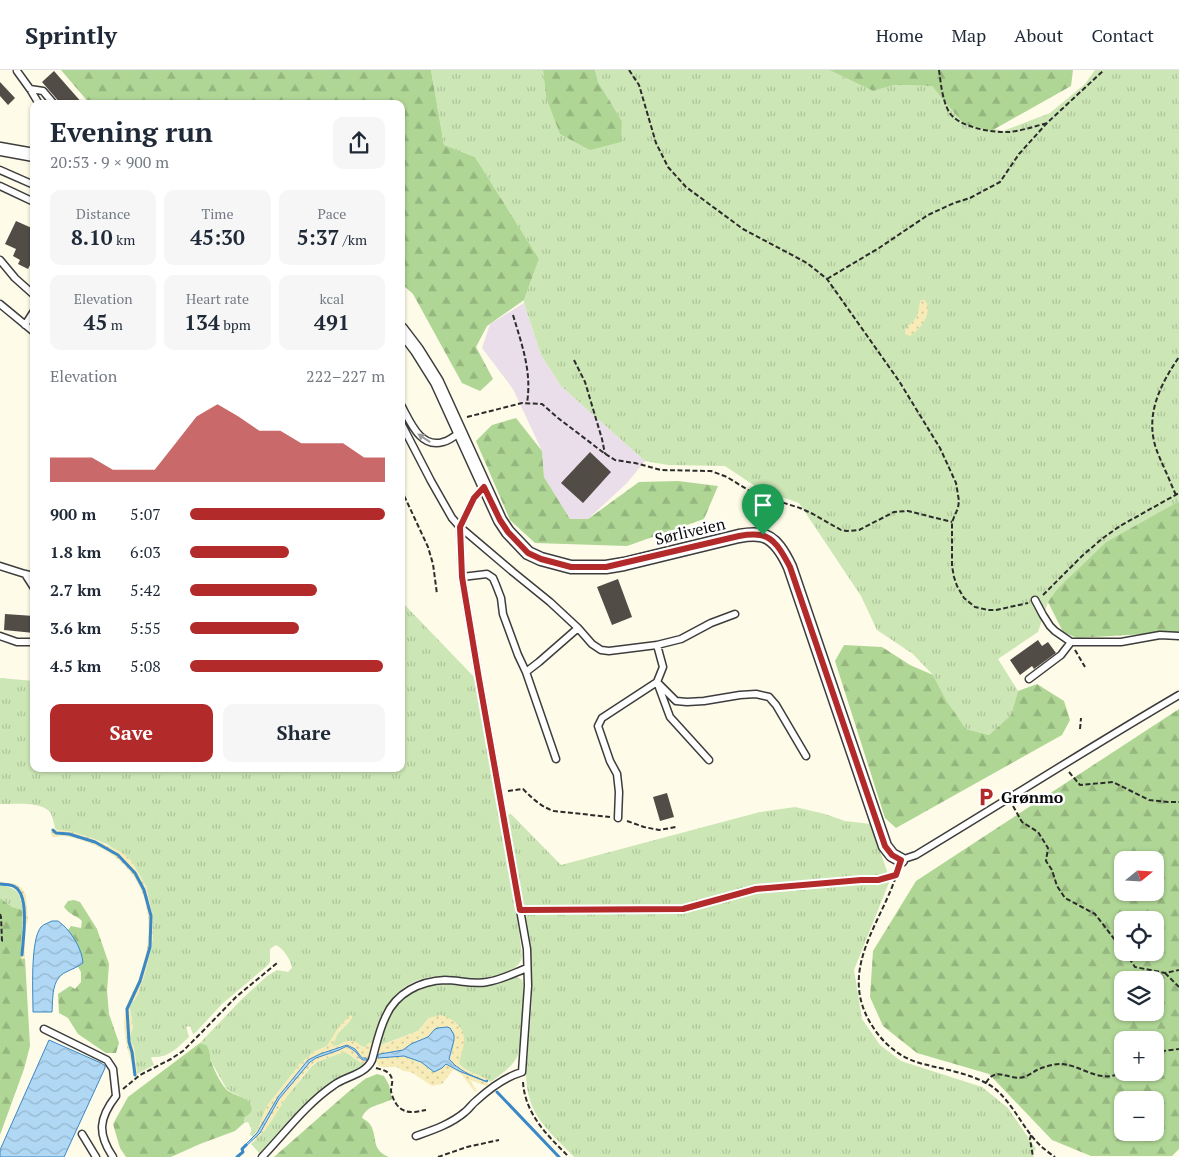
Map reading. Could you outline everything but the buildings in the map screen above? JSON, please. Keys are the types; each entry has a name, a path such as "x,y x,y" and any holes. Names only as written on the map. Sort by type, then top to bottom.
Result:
{"street":[{"path":"0,150 30,154"},
{"name":"Sørliveien","path":"405,334 437,382 500,520 508,532 528,553 541,559 571,567 606,567 739,536 763,535"},
{"path":"763,535 775,543 790,567 885,846 892,855 901,860"}],"lane":[{"path":"16,71 37,100"},
{"path":"30,89 42,91 50,100"},
{"path":"0,170 30,183"},
{"path":"0,186 30,200"},
{"path":"0,260 15,278 30,291"},
{"path":"0,304 30,329"},
{"path":"25,325 30,317"},
{"path":"405,412 418,434 426,441 442,443 460,432"},
{"path":"405,431 452,518 460,527 550,602 592,644 601,650 608,651 657,645 681,639 735,614"},
{"path":"416,1136 446,1125 465,1113 477,1100 496,1085 514,1074 522,1072 528,986 526,949 462,577 460,527 474,498 484,487"},
{"path":"0,566 30,575"},
{"path":"25,574 30,582"},
{"path":"462,577 487,574 492,578 499,592 503,614 526,672 556,759"},
{"path":"1035,600 1050,626 1071,642 1121,642 1160,635 1179,636"},
{"path":"526,672 578,628"},
{"path":"0,636 17,642 30,642"},
{"path":"1029,679 1061,655 1071,642"},
{"path":"618,818 619,792 617,774 610,761 598,726 602,718 657,682 663,667 657,645"},
{"path":"657,682 676,701 704,701 740,695 770,697 806,756"},
{"path":"657,682 670,717 709,760"},
{"path":"901,860 916,855 1179,694"},
{"path":"262,1157 297,1119 332,1086 365,1070 369,1066 385,1017 395,1002 406,992 422,984 436,981 488,982 527,968"},
{"path":"44,1029 109,1062 113,1069 116,1096 106,1110 101,1126 103,1139 112,1157"},
{"path":"82,1134 96,1157"}],"path":[{"path":"629,70 639,85 656,143 668,167 686,187 743,229 807,264 827,279 899,381 940,448 956,483 958,508 952,522 951,555 954,578 960,592 975,607 993,610 1035,600 1044,594 1103,538 1120,526 1178,494 1155,447 1152,425 1153,409 1158,395 1170,370 1179,358"},
{"path":"939,70 944,100 950,114 961,124 985,130 1010,132 1047,123"},
{"path":"827,279 879,248 928,215 970,198 1000,182 1018,154 1047,123 1104,70"},
{"path":"513,316 526,358 529,389 527,403"},
{"path":"574,360 587,387 602,439 604,454"},
{"path":"455,420 522,403 542,404 604,454 615,460 661,470 712,471 753,492 800,508 841,530 859,530 894,512 908,511 952,522"},
{"path":"753,492 763,535"},
{"path":"405,498 428,547 433,564 437,594"},
{"path":"1081,660 1085,667"},
{"path":"1080,729 1081,718"},
{"path":"1064,764 1080,785 1113,782 1149,800 1179,802"},
{"path":"508,790 523,789 547,809 554,811 618,818 659,830 676,827"},
{"path":"1008,799 1022,822 1038,832 1048,848 1046,861 1052,870 1057,886 1065,898 1095,914 1114,939"},
{"path":"901,860 868,939 859,967 860,996 866,1016 882,1040 898,1054 918,1063 963,1074 993,1087 1010,1105 1031,1135 1046,1151 1055,1157"},
{"path":"520,910 683,909 756,889 878,880 896,875"},
{"path":"0,914 2,941 0,943"},
{"path":"1131,961 1135,967 1154,971"},
{"path":"116,1096 140,1075 183,1051 236,997 277,963"},
{"path":"1164,973 1179,970"},
{"path":"1164,973 1179,987"},
{"path":"1164,1051 1179,1049"},
{"path":"986,1083 990,1077 998,1074 1012,1078 1023,1077 1039,1069 1059,1064 1074,1066 1098,1076 1114,1075"},
{"path":"369,1066 385,1070 389,1074 392,1079 391,1093 394,1101 402,1110 412,1112 426,1110"},
{"path":"522,1072 524,1090 533,1116 542,1129 569,1157"},
{"path":"1031,1135 1033,1157"},
{"path":"438,1157 467,1147 499,1140"}],"shaded area":[{"path":"524,303 541,355 561,386 645,461 627,483 588,519 570,519 544,477 542,451 513,389 482,348 490,324"}],"green space":[{"path":"61,70 431,70 444,145 475,157 539,259 524,300 487,326 476,347 493,379 480,391 462,383 413,294 405,287 405,100 87,100"},
{"path":"431,70 543,70 546,97 620,142 622,121 598,82 595,70 829,70 873,91 893,85 932,86 966,123 1003,131 1050,113 1085,84 1095,70 1179,70 1179,501 1106,542 1057,589 1048,602 1038,632 998,659 1018,691 1011,715 989,735 966,729 946,700 933,675 913,654 877,630 861,596 799,503 761,490 725,466 668,465 645,461 561,386 541,355 524,303 539,259 475,157 444,145"},
{"path":"543,70 595,70 598,82 622,121 621,142 590,150 560,134 546,97"},
{"path":"829,70 1073,70 1071,86 991,131 964,124 932,86 894,85 873,91"},
{"path":"516,418 542,451 544,477 570,519 588,519 639,482 678,481 718,486 704,519 627,546 535,543 510,520 476,441 492,425"},
{"path":"1179,501 1179,632 1077,638 1063,632 1048,602 1057,589 1106,542"},
{"path":"405,605 476,679 519,930 521,961 512,969 494,976 482,978 429,977 411,983 394,996 388,1004 379,1023 373,1043 369,1043 365,1048 344,1042 337,1046 332,1046 338,1033 350,1021 348,1018 339,1027 327,1046 314,1052 300,1064 267,1106 253,1137 250,1134 251,1130 248,1122 244,1123 244,1118 249,1115 246,1099 226,1088 212,1063 208,1048 200,1043 267,976 277,970 288,972 292,968 284,951 276,945 270,949 270,962 268,965 222,1004 196,1032 193,1034 190,1026 186,1027 189,1037 168,1054 152,1057 154,1065 137,1074 134,1047 130,1040 133,1027 130,1006 137,996 146,970 153,938 152,914 146,886 132,862 107,844 73,832 56,830 51,814 46,808 26,804 0,804 0,678 30,681 30,772 405,772"},
{"path":"844,645 882,647 910,665 933,675 946,700 966,729 989,735 1011,715 1018,691 1037,684 1064,701 1070,720 1062,735 896,828 885,818 835,661"},
{"path":"1179,709 1179,1149 1172,1156 1091,1156 1052,1140 989,1074 917,1053 883,1026 870,997 873,951 916,881"},
{"path":"795,807 845,821 871,824 890,880 854,970 862,1019 880,1045 901,1061 982,1087 1008,1108 1036,1149 1032,1153 1034,1157 574,1157 541,1121 530,1101 527,1089 526,1075 532,1000 530,949 506,815 511,814 561,865 760,812"},
{"path":"0,885 18,892 23,910 12,907 0,898"},
{"path":"0,898 12,907 23,910 21,953 22,959 25,959 30,1046 24,1069 0,1135"},
{"path":"68,901 80,902 97,929 109,964 107,991 109,1014 119,1043 116,1053 106,1053 78,1034 68,1018 59,1013 58,994 70,986 75,989 81,982 81,972 78,967 82,964 81,955 68,930 71,926 81,928 82,921 64,907"},
{"path":"517,977 522,980 524,995 519,1051 515,1061 490,1082 459,1064 459,1060 429,1018 418,1031 380,1045 389,1015 394,1007 400,1000 414,991 439,984 480,986"},
{"path":"200,1043 208,1048 214,1068 226,1089 249,1102 251,1112 244,1118 244,1123 235,1131 171,1157 126,1157 120,1148 113,1124 128,1097"},
{"path":"345,1052 365,1064 326,1087 260,1154 251,1144 266,1129 287,1096 312,1066 317,1062"},
{"path":"377,1074 384,1076 389,1085 392,1099 367,1110 362,1118 372,1128 379,1150 389,1157 274,1157 347,1093 365,1079"}],"sand":[{"path":"921,300 925,300 927,305 927,316 918,330 910,336 905,334 905,329 916,317"},
{"path":"53,829 73,832 94,839 123,853 132,862 146,886 152,914 153,938 146,970 137,996 130,1006 133,1027 130,1040 134,1047 137,1074 133,1077 124,1022 126,1009 139,978 148,943 149,925 147,908 142,892 134,877 123,864 108,852 71,837 52,837 51,831"},
{"path":"0,882 16,884 22,888 26,895 28,920 25,936 25,959 21,958 23,920 19,895 13,888 0,885"},
{"path":"351,1015 352,1018 338,1033 332,1046 347,1041 354,1041 364,1048 369,1043 372,1043 365,1064 345,1052 314,1063 287,1096 266,1129 256,1140 254,1139 264,1126 279,1099 307,1065 316,1058 347,1046 356,1052 361,1059 366,1060 355,1049 346,1045 310,1059 278,1097 260,1129 253,1136 267,1106 300,1064 314,1052 327,1046 339,1027"},
{"path":"440,1015 454,1021 463,1033 464,1044 459,1064 467,1070 487,1079 486,1081 466,1073 449,1059 454,1040 452,1032 448,1027 435,1029 428,1037 411,1044 403,1050 377,1056 380,1045 418,1031 429,1018"},
{"path":"404,1056 421,1062 431,1071 437,1071 446,1064 488,1083 488,1085 470,1080 477,1091 475,1092 462,1075 453,1070 442,1084 432,1086 411,1072 403,1071 397,1067 383,1067 377,1064 377,1058"}],"water":[{"path":"52,921 58,921 71,934 78,945 83,963 61,975 58,979 53,995 52,1012 33,1012 35,943 41,927"},
{"path":"450,1028 454,1035 449,1059 464,1072 485,1081 487,1080 487,1082 459,1071 446,1064 434,1072 421,1062 404,1056 378,1058 380,1054 403,1050 411,1044 428,1037 435,1029"},
{"path":"49,1040 101,1063 105,1068 64,1157 0,1157 0,1150"},
{"path":"347,1045 355,1049 362,1058 367,1060 361,1059 356,1052 347,1046 310,1062 279,1099 260,1133 242,1148 257,1133 278,1097 308,1060"}],"waterway":[{"path":"53,830 56,833 69,834 95,842 118,855 135,873 144,890 151,916 150,947 140,981 127,1009 129,1042 135,1075"},
{"path":"0,884 15,887 23,899 24,929 22,955"},
{"path":"497,1092 559,1157"},
{"path":"237,1157 243,1152 242,1149 246,1145"}],"place":[{"name":"Grønmo","path":"986,797"}],"route":[{"path":"484,487 500,520 508,532 528,553 541,559 571,567 606,567 739,536 763,535 775,543 790,567 885,846 892,855 901,860 896,875 878,880 756,889 683,909 520,910 462,577 460,527 474,498 484,487"}]}
